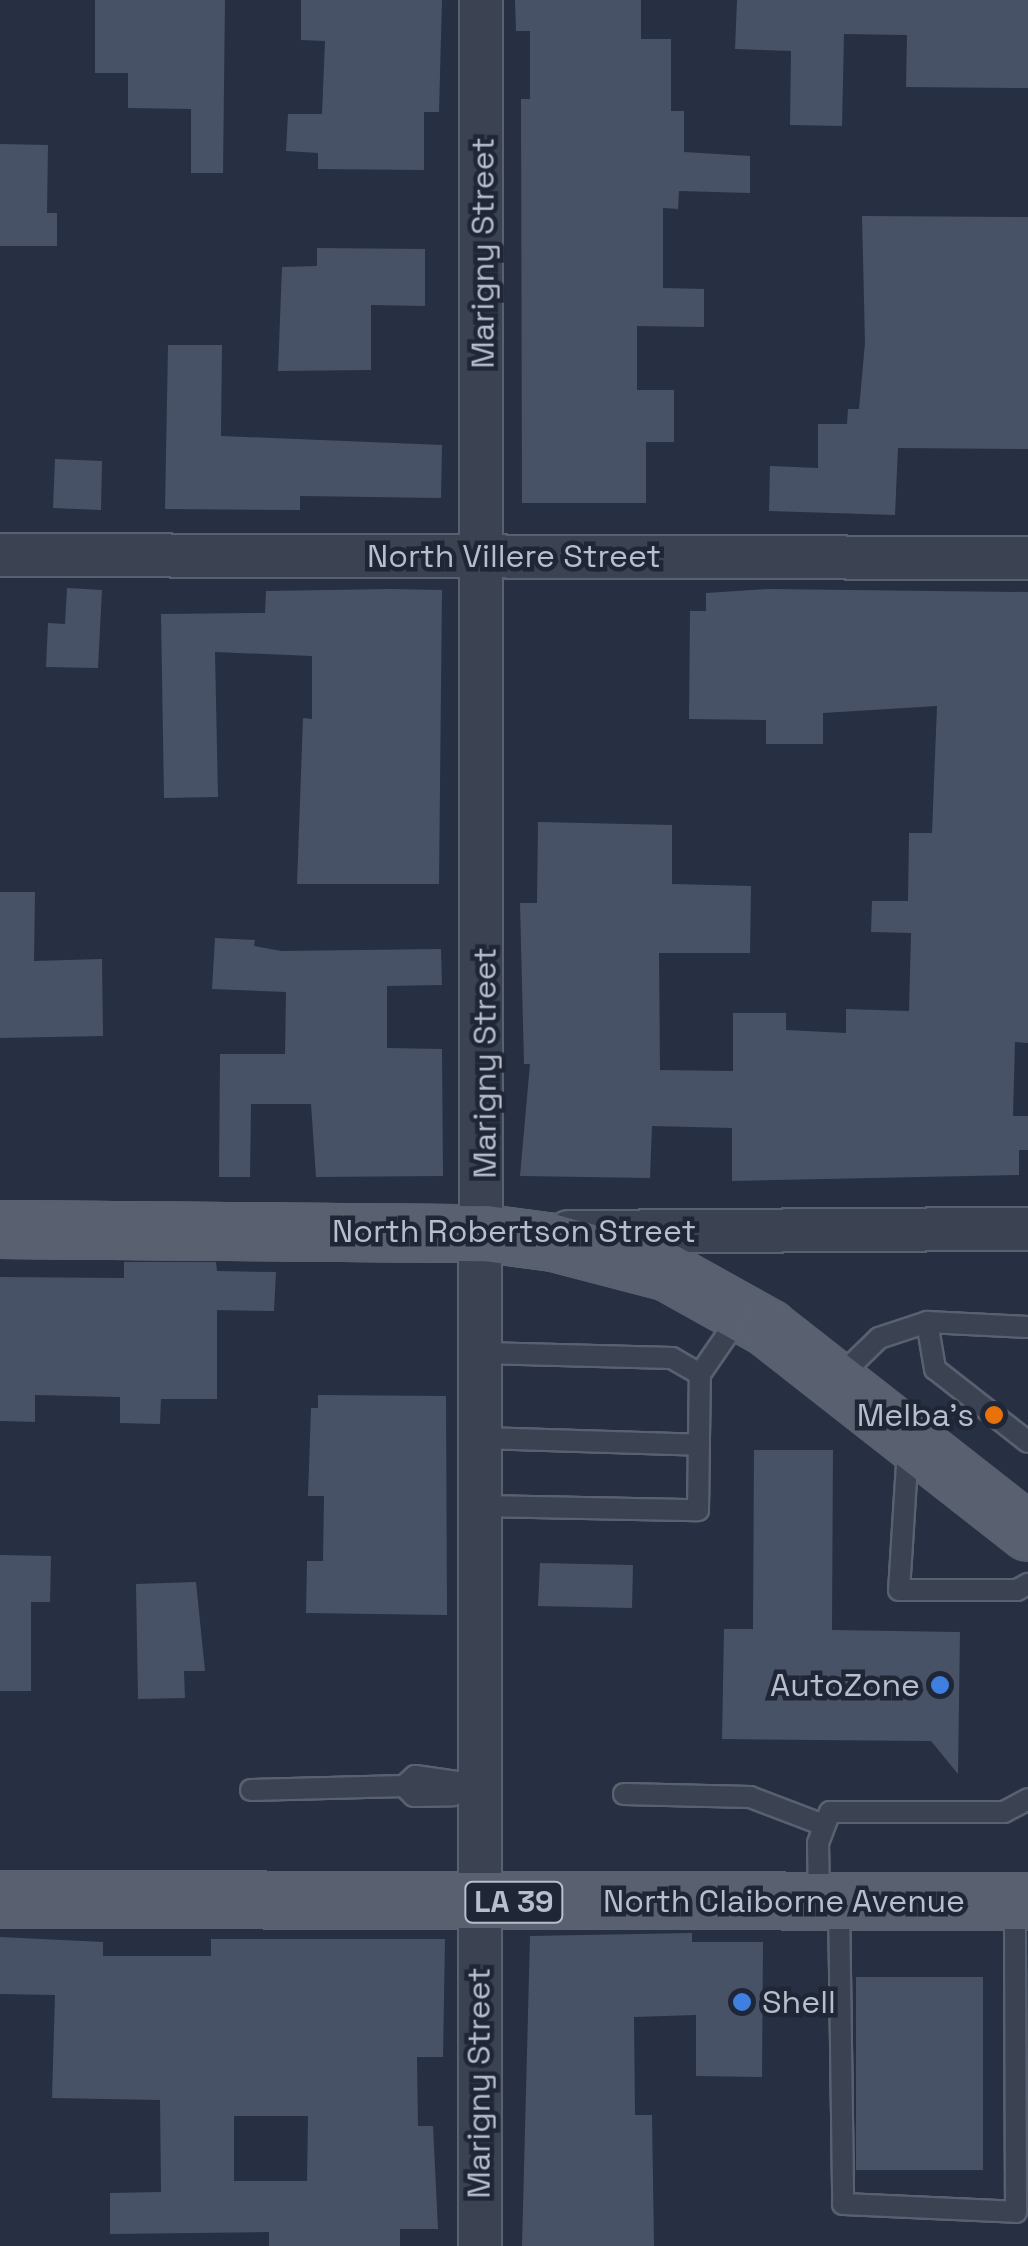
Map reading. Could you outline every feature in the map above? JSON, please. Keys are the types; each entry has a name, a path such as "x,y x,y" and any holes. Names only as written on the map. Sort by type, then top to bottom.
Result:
{"main road":[{"name":"North Robertson Street","path":"0,1229 485,1233"},
{"path":"485,1233 553,1242 668,1272 743,1312 1028,1532"},
{"name":"North Claiborne Avenue","path":"0,1900 1022,1901"}],"street":[{"name":"Marigny Street","path":"480,2246 478,1902 471,1785 482,1506 485,1233 486,556 481,0"},
{"name":"North Villere Street","path":"0,556 1028,558"},
{"name":"North Robertson Street","path":"485,1233 1028,1229"}],"lane":[{"path":"482,1506 698,1510 700,1374 743,1312"},
{"path":"928,1322 935,1369 1028,1442"},
{"path":"836,1380 880,1338 928,1322 1028,1328"},
{"path":"483,1353 672,1358 700,1374"},
{"path":"482,1438 699,1445"},
{"path":"909,1438 900,1590 1018,1590 1028,1584"},
{"path":"251,1790 404,1786 414,1796 453,1795 471,1785"},
{"path":"624,1794 750,1797 820,1824"},
{"path":"1022,1901 1022,2134 1016,2212 843,2204 829,1901 820,1824 830,1812 1004,1812 1028,1799"}],"building":[{"path":"95,0 225,0 223,173 191,173 191,109 128,108 128,73 95,73"},
{"path":"301,0 442,0 439,112 424,112 424,170 318,169 318,153 286,151 288,114 322,114 325,41 301,40"},
{"path":"515,0 641,0 641,39 671,39 671,111 684,111 684,152 750,156 750,193 679,191 678,209 663,208 663,288 704,289 704,327 637,326 637,390 674,390 674,442 646,442 646,503 522,503 521,99 530,99 530,31 516,31"},
{"path":"737,0 1028,0 1028,88 906,87 907,35 844,34 842,126 790,125 791,51 735,49"},
{"path":"0,144 48,145 47,213 57,213 57,246 0,246"},
{"path":"862,216 1028,217 1028,449 898,448 895,515 769,511 770,466 818,468 818,424 847,424 848,409 859,409 865,343"},
{"path":"317,248 425,249 425,306 371,305 371,370 278,371 282,267 317,266"},
{"path":"168,345 222,345 221,436 442,445 441,498 300,496 300,510 165,509"},
{"path":"55,459 102,461 101,510 53,508"},
{"path":"67,588 102,590 98,668 46,667 48,623 65,624"},
{"path":"768,589 1028,592 1028,1043 1015,1042 1013,1116 1028,1116 1028,1150 1019,1150 1019,1175 732,1181 732,1128 652,1126 650,1178 520,1176 530,1064 524,1064 520,903 537,903 538,822 672,825 672,884 751,886 750,953 659,953 660,1070 733,1071 733,1013 786,1013 786,1030 846,1033 846,1009 909,1011 911,933 871,932 872,901 908,901 909,833 932,833 937,706 823,713 823,744 766,744 766,720 689,719 690,611 706,611 706,593"},
{"path":"442,590 439,884 297,884 303,718 312,719 312,656 215,652 218,797 164,798 161,614 265,613 266,591"},
{"path":"0,892 35,892 34,961 102,959 103,1036 0,1038"},
{"path":"215,938 255,940 254,946 281,951 441,949 442,985 387,986 387,1048 442,1049 443,1176 316,1177 311,1104 251,1104 250,1177 219,1177 220,1054 285,1054 286,992 212,989"},
{"path":"124,1262 216,1262 217,1271 276,1272 274,1311 217,1310 217,1399 161,1399 160,1424 120,1423 120,1397 35,1395 35,1422 0,1421 0,1277 124,1278"},
{"path":"318,1395 446,1396 447,1615 306,1613 307,1561 323,1561 324,1496 308,1496 311,1408 318,1408"},
{"path":"754,1450 833,1450 832,1630 960,1632 958,1774 931,1741 722,1739 724,1629 753,1629"},
{"path":"0,1555 51,1556 50,1602 31,1602 31,1691 0,1691"},
{"path":"540,1563 633,1565 632,1608 538,1606"},
{"path":"196,1582 205,1671 184,1671 185,1698 138,1699 136,1584"},
{"path":"692,1933 692,1942 763,1942 762,2077 696,2076 696,2015 634,2017 635,2115 652,2115 654,2246 522,2246 530,1936"},
{"path":"0,1937 103,1942 103,1956 211,1956 211,1939 445,1939 443,2057 417,2057 418,2126 433,2126 438,2229 400,2229 400,2246 269,2246 269,2232 110,2234 110,2193 161,2192 160,2100 52,2098 55,1995 0,1994","holes":["234,2116 308,2116 307,2181 234,2181"]},
{"path":"856,1977 983,1977 983,2170 856,2170"}],"place":[{"name":"Melba's","path":"994,1415"},
{"name":"AutoZone","path":"940,1685"},
{"name":"Shell","path":"742,2002"}]}
